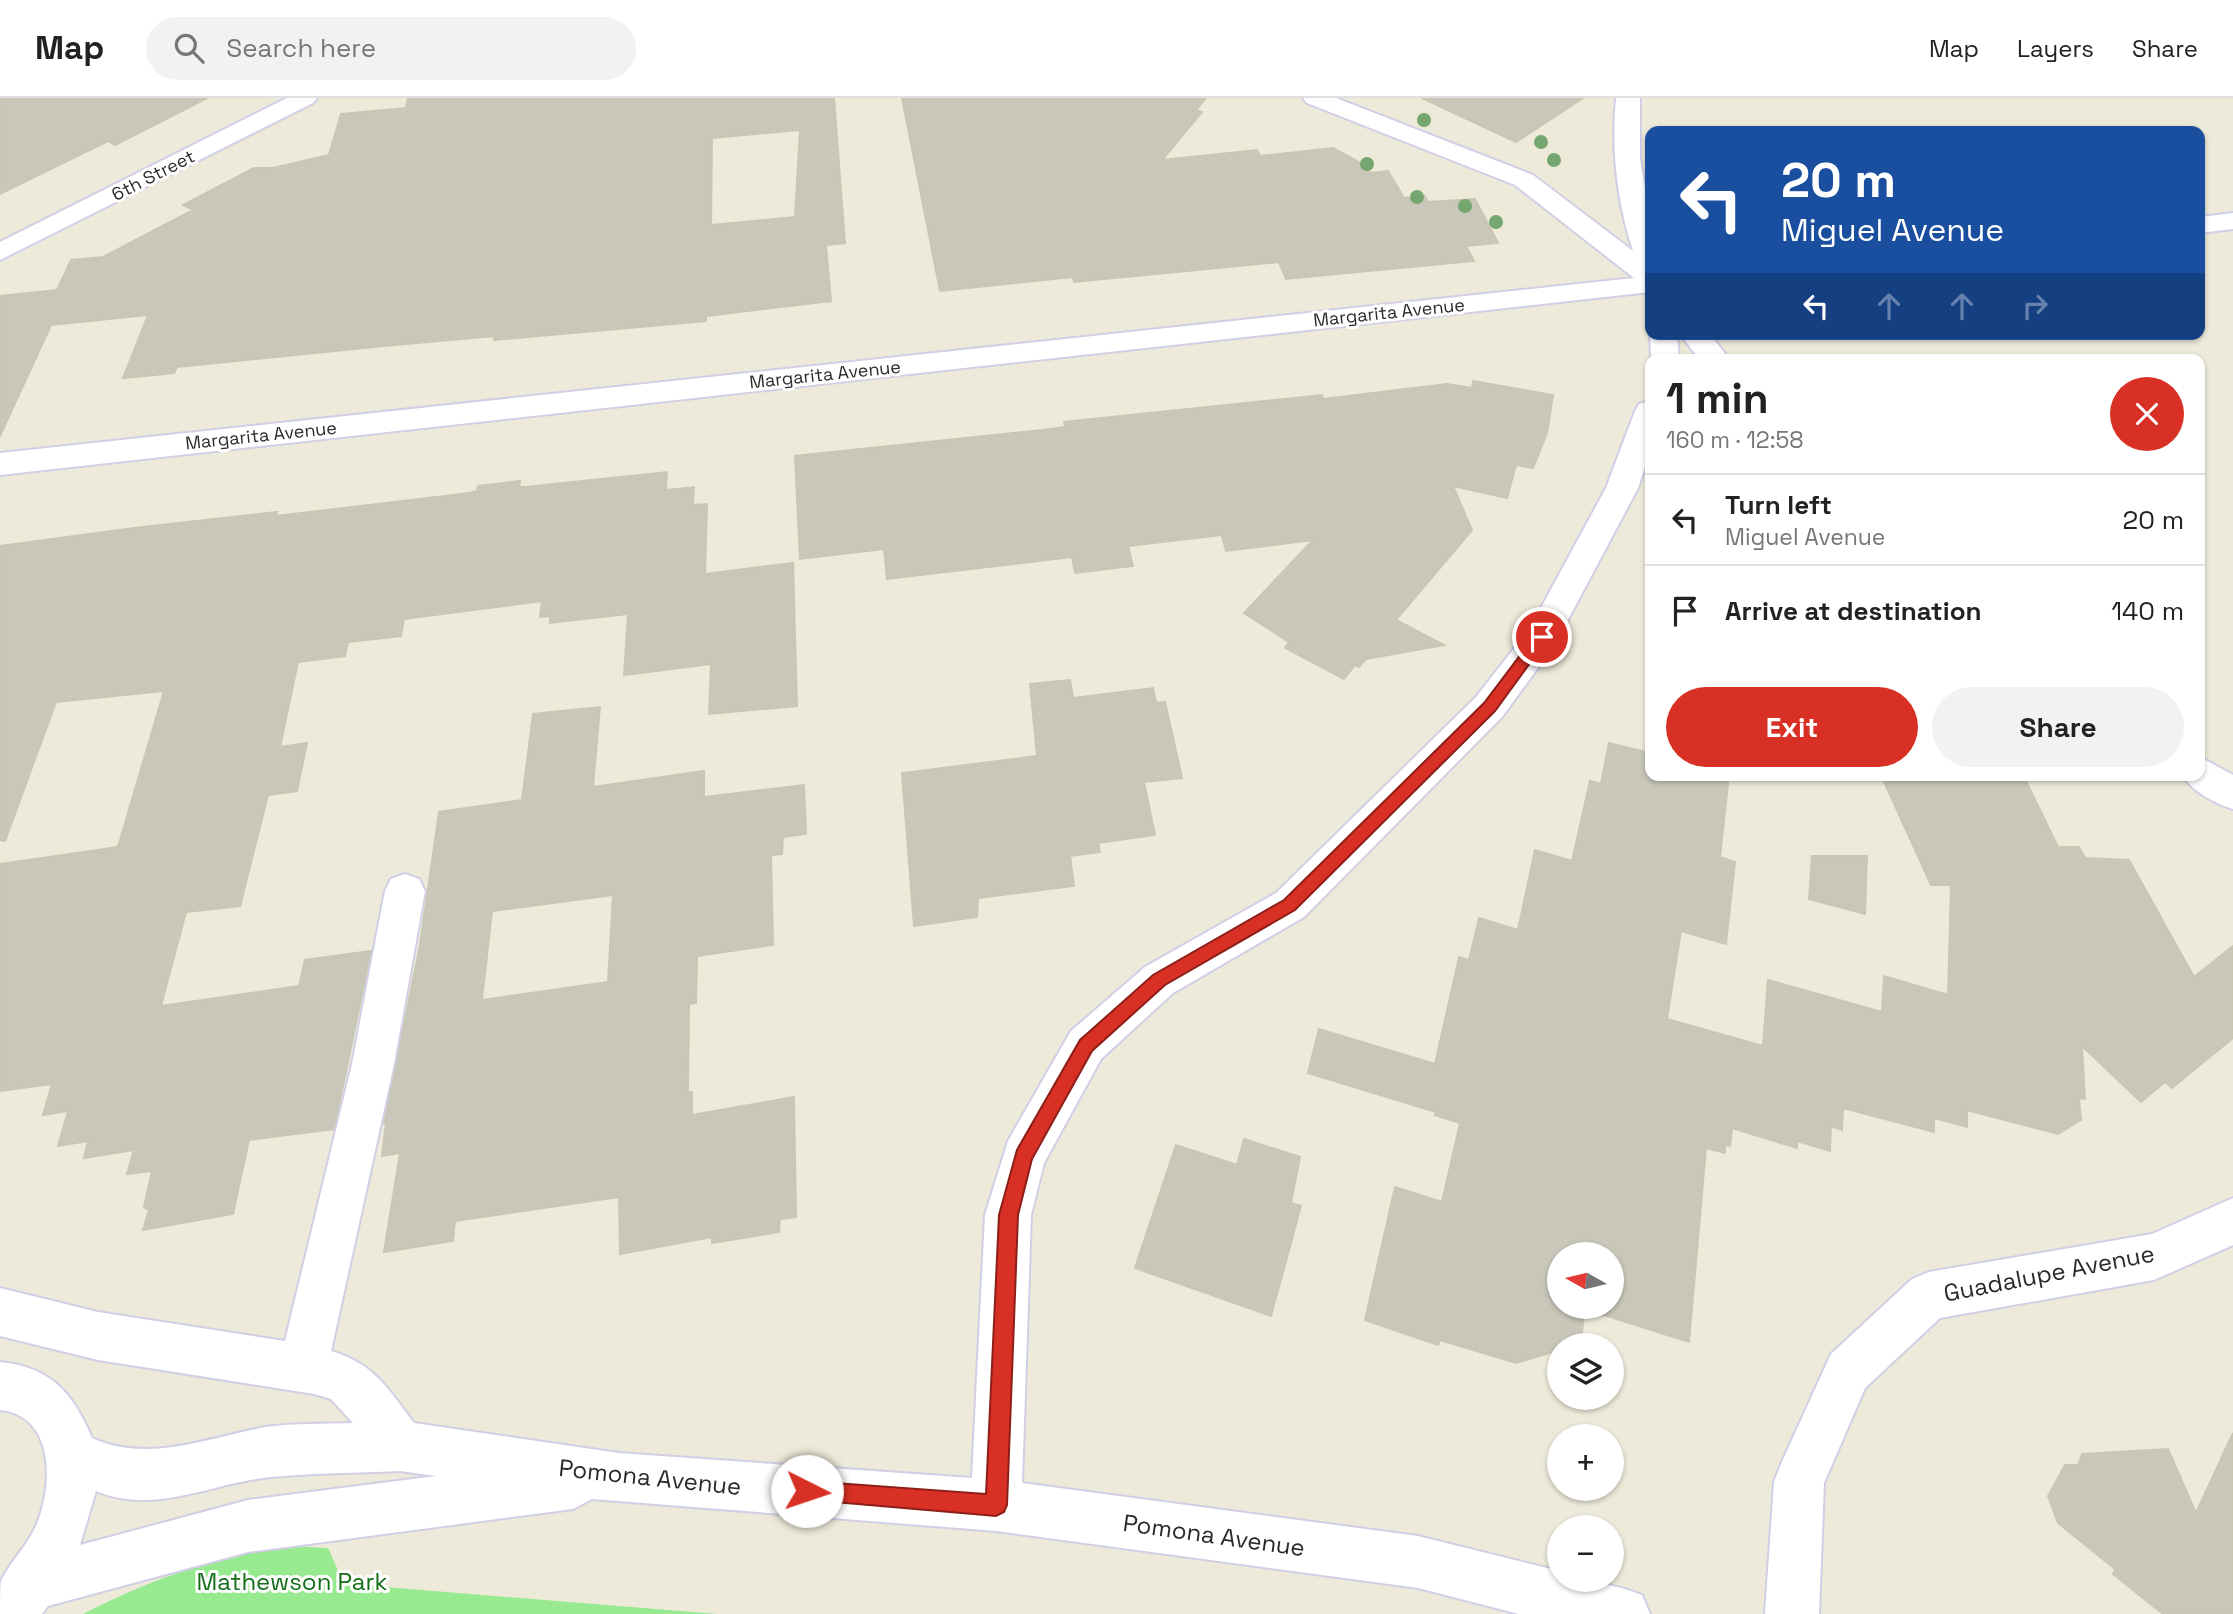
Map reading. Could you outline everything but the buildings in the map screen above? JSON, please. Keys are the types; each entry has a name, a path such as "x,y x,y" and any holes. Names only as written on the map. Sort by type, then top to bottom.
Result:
{"street":[{"name":"6th Street","path":"0,252 305,98"},
{"path":"1315,98 1524,180 1645,273"},
{"path":"1628,98 1625,120 1638,230 1645,249"},
{"path":"2205,224 2233,221"},
{"name":"Margarita Avenue","path":"0,464 1645,285"},
{"path":"1699,340 1711,354"},
{"path":"996,1505 1008,1215 1024,1156 1086,1045 1159,980 1290,905 1489,707 1542,637 1622,488 1645,425"},
{"path":"2205,775 2233,794"},
{"path":"303,1368 373,1064 405,891"},
{"name":"Guadalupe Avenue","path":"1792,1614 1798,1482 1848,1371 1929,1296 2154,1257 2233,1221"},
{"path":"0,1312 98,1336 303,1368 344,1379 400,1446"},
{"path":"0,1386 12,1387 46,1402 67,1432 74,1473 65,1520 22,1603"},
{"name":"Pomona Avenue","path":"70,1454 103,1469 133,1475 187,1471 268,1452 400,1446 619,1478 996,1505 1418,1562 1623,1614"},
{"path":"22,1603 248,1526 619,1478"}],"green space":[{"name":"Mathewson Park","path":"285,1546 328,1548 341,1577 349,1584 717,1614 83,1614 181,1572 232,1557"}],"route":[{"path":"807,1491 996,1505 1008,1215 1024,1156 1086,1045 1159,980 1290,905 1489,707 1542,637"}]}
